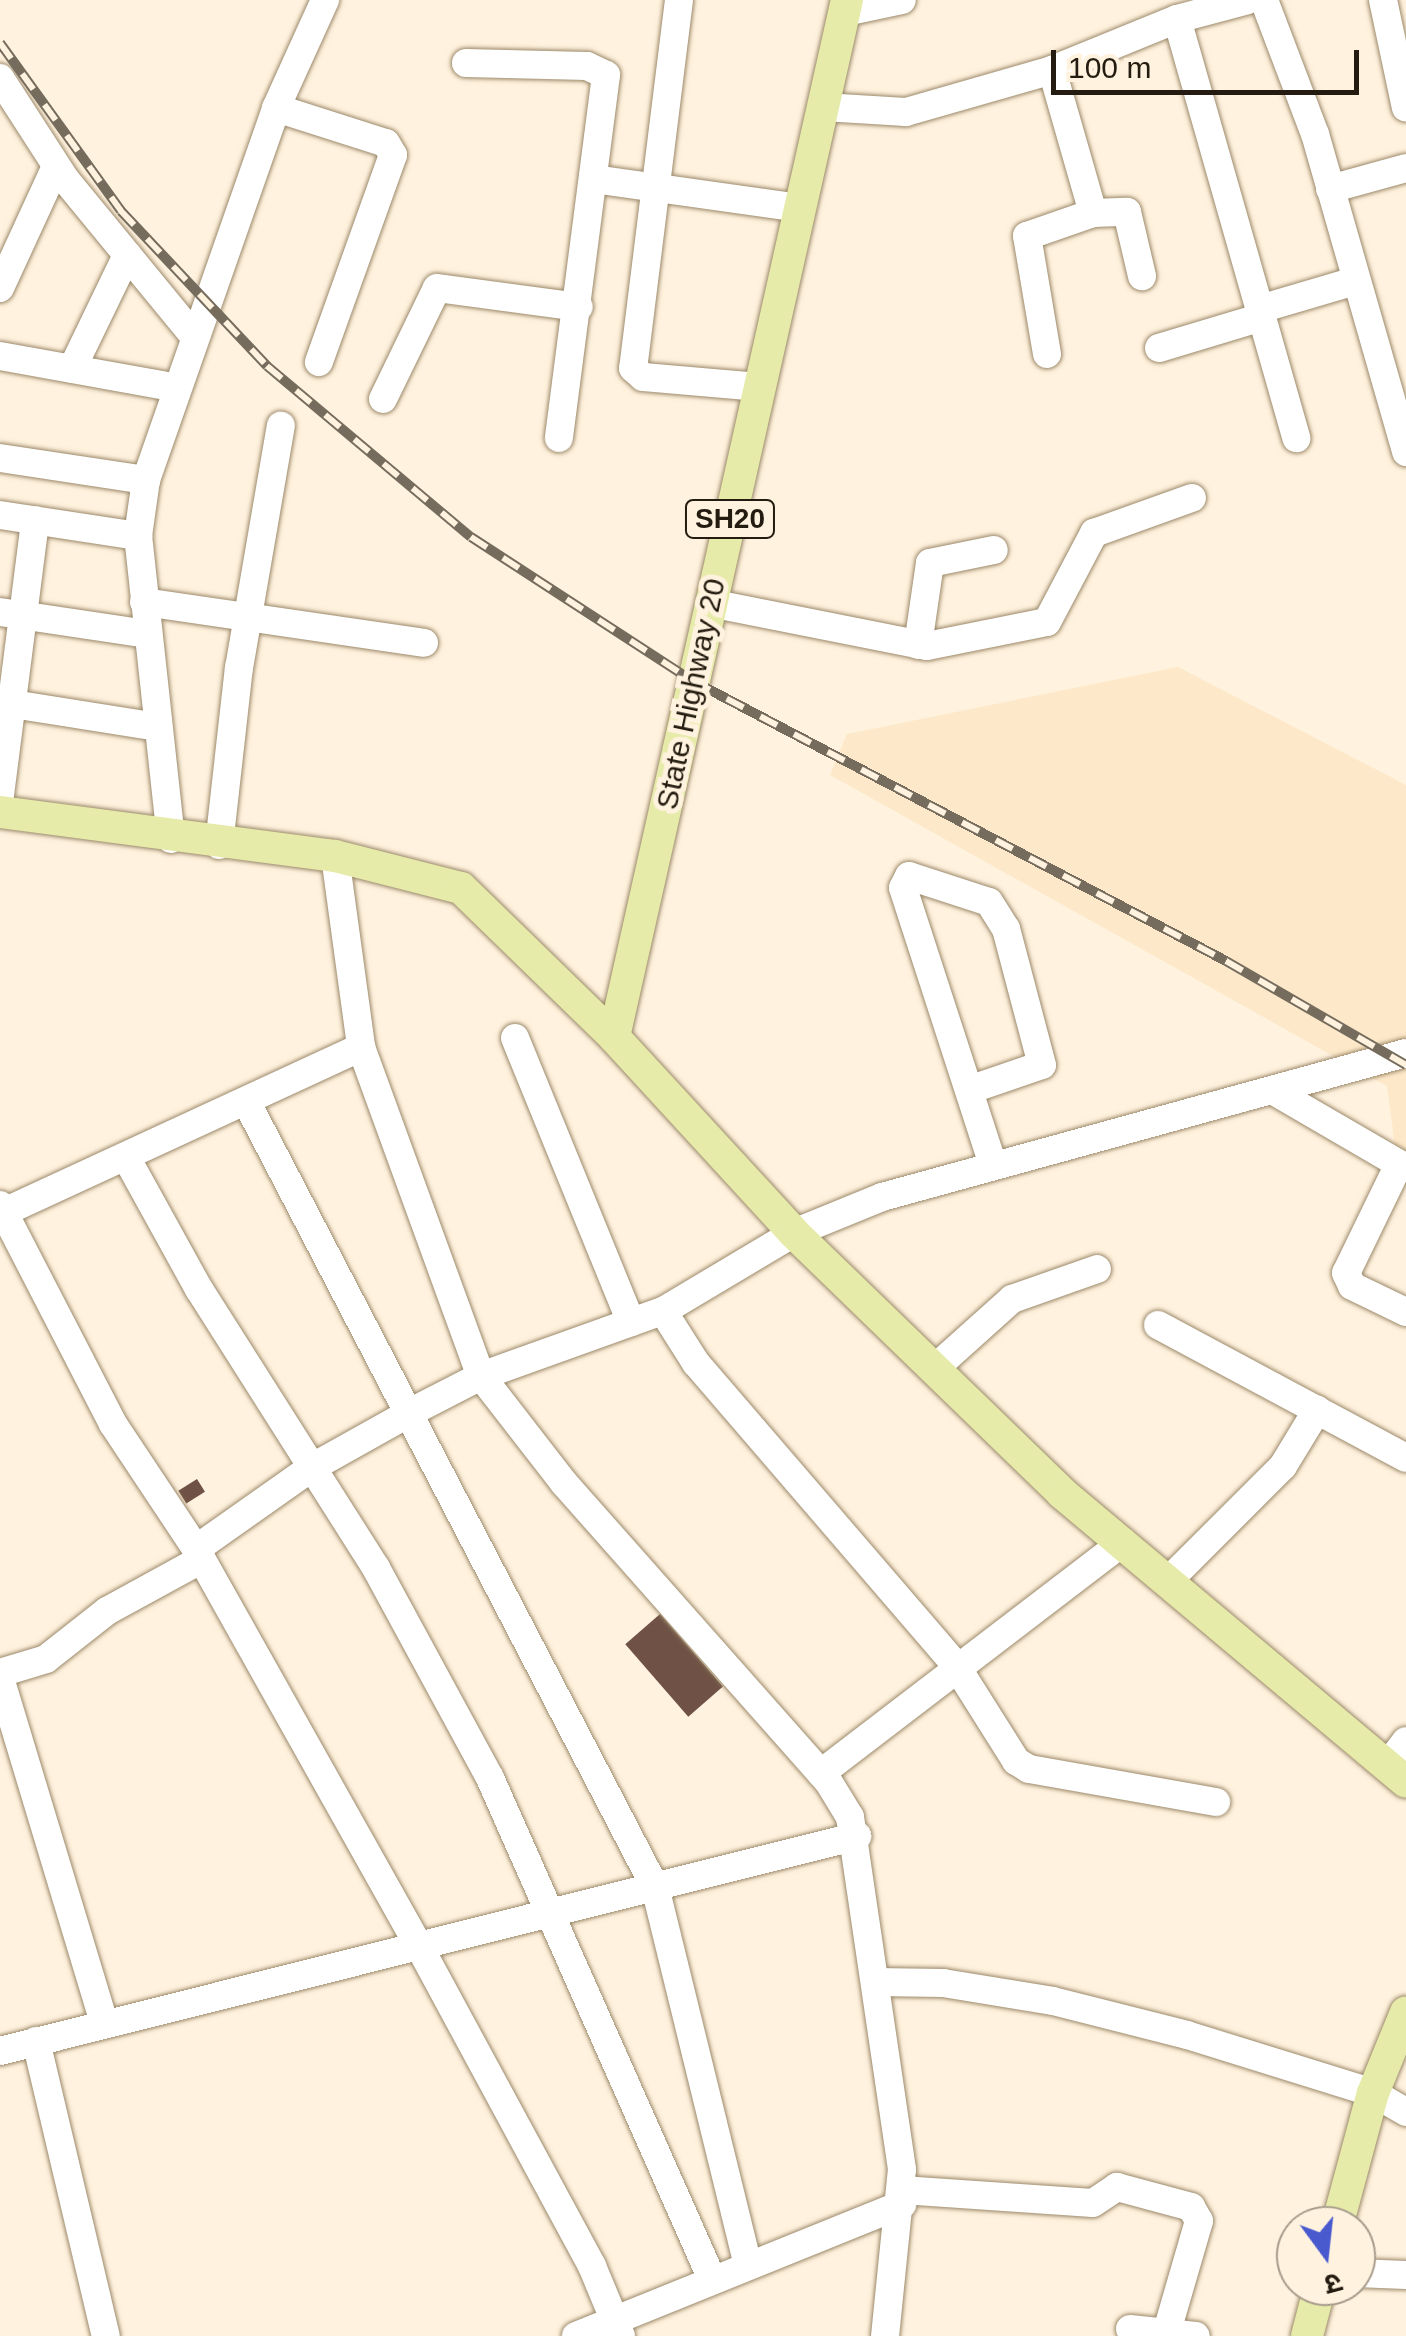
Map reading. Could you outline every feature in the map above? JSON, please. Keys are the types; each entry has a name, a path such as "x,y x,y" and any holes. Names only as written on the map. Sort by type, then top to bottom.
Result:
{"main road":[{"name":"State Highway 20","path":"614,1037 846,6"},
{"path":"0,812 171,839 334,856 462,888 614,1037 794,1233 1062,1493 1400,1763"},
{"path":"1342,2206 1373,2093 1406,2012"},
{"path":"1307,2336 1315,2306"}],"street":[{"path":"171,839 138,536 146,480 276,108 326,0"},
{"path":"679,0 659,188 633,368 642,377 760,387"},
{"path":"846,6 902,0"},
{"path":"823,107 906,112 1052,70 1177,19 1248,0"},
{"path":"1264,0 1330,189 1405,444"},
{"path":"1383,0 1406,108"},
{"path":"1177,19 1296,438"},
{"path":"466,63 601,68 608,82 559,438"},
{"path":"1052,70 1092,214"},
{"path":"0,78 56,166 194,336"},
{"path":"276,108 386,143 393,154 320,362"},
{"path":"0,288 56,166"},
{"path":"1330,189 1406,168"},
{"path":"594,179 801,208"},
{"path":"1047,354 1027,236 1092,214 1127,212 1142,276"},
{"path":"72,369 127,254"},
{"path":"1159,348 1355,281"},
{"path":"383,399 437,288 579,307"},
{"path":"0,356 177,388"},
{"path":"219,845 248,616 281,426"},
{"path":"0,458 146,480"},
{"path":"710,603 918,645 1050,621 1094,533 1192,498"},
{"path":"0,515 138,536"},
{"path":"0,795 10,613 34,520"},
{"path":"918,645 927,566 938,558 994,550"},
{"path":"144,602 424,643"},
{"path":"10,613 147,634"},
{"path":"5,702 158,727"},
{"path":"334,856 361,1047 482,1376 564,1483 844,1803 856,1836 902,2197 885,2336"},
{"path":"969,1090 1040,1069 1027,1004 994,905 908,876 903,888 993,1165"},
{"path":"515,1038 631,1322"},
{"path":"361,1047 126,1157 1,1210 113,1424 199,1554 419,1946 619,2326"},
{"path":"104,2022 0,1675 46,1659 107,1611 199,1554 311,1468 411,1412 482,1376 663,1311 794,1233 882,1197 1406,1052"},
{"path":"1272,1090 1402,1166 1346,1273 1352,1286 1406,1312"},
{"path":"246,1101 655,1887 747,2262"},
{"path":"126,1157 198,1289 376,1568 490,1778 711,2278"},
{"path":"934,1369 1012,1299 1096,1269"},
{"path":"663,1311 696,1363 959,1670 1021,1765 1216,1802"},
{"path":"1158,1324 1406,1458"},
{"path":"1170,1578 1283,1466 1317,1410"},
{"path":"820,1773 1123,1542"},
{"path":"0,2051 856,1836"},
{"path":"876,1982 943,1983 1036,1998 1187,2034 1373,2093 1406,2112"},
{"path":"36,2042 106,2336"},
{"path":"576,2336 619,2326 711,2278 902,2197 1093,2203 1117,2186 1191,2207 1198,2226 1168,2330"},
{"path":"1376,2274 1406,2275"},
{"path":"1130,2329 1168,2330 1196,2336"}],"shaded area":[{"path":"1178,667 1406,785 1406,1166 1397,1161 1387,1086 830,775 847,734"}],"building":[{"path":"197,1479 205,1492 186,1503 178,1491"},
{"path":"660,1614 723,1686 688,1717 625,1644"}],"railway":[{"path":"0,43 121,211 267,366 471,537 693,681 1226,961 1406,1065"}]}
